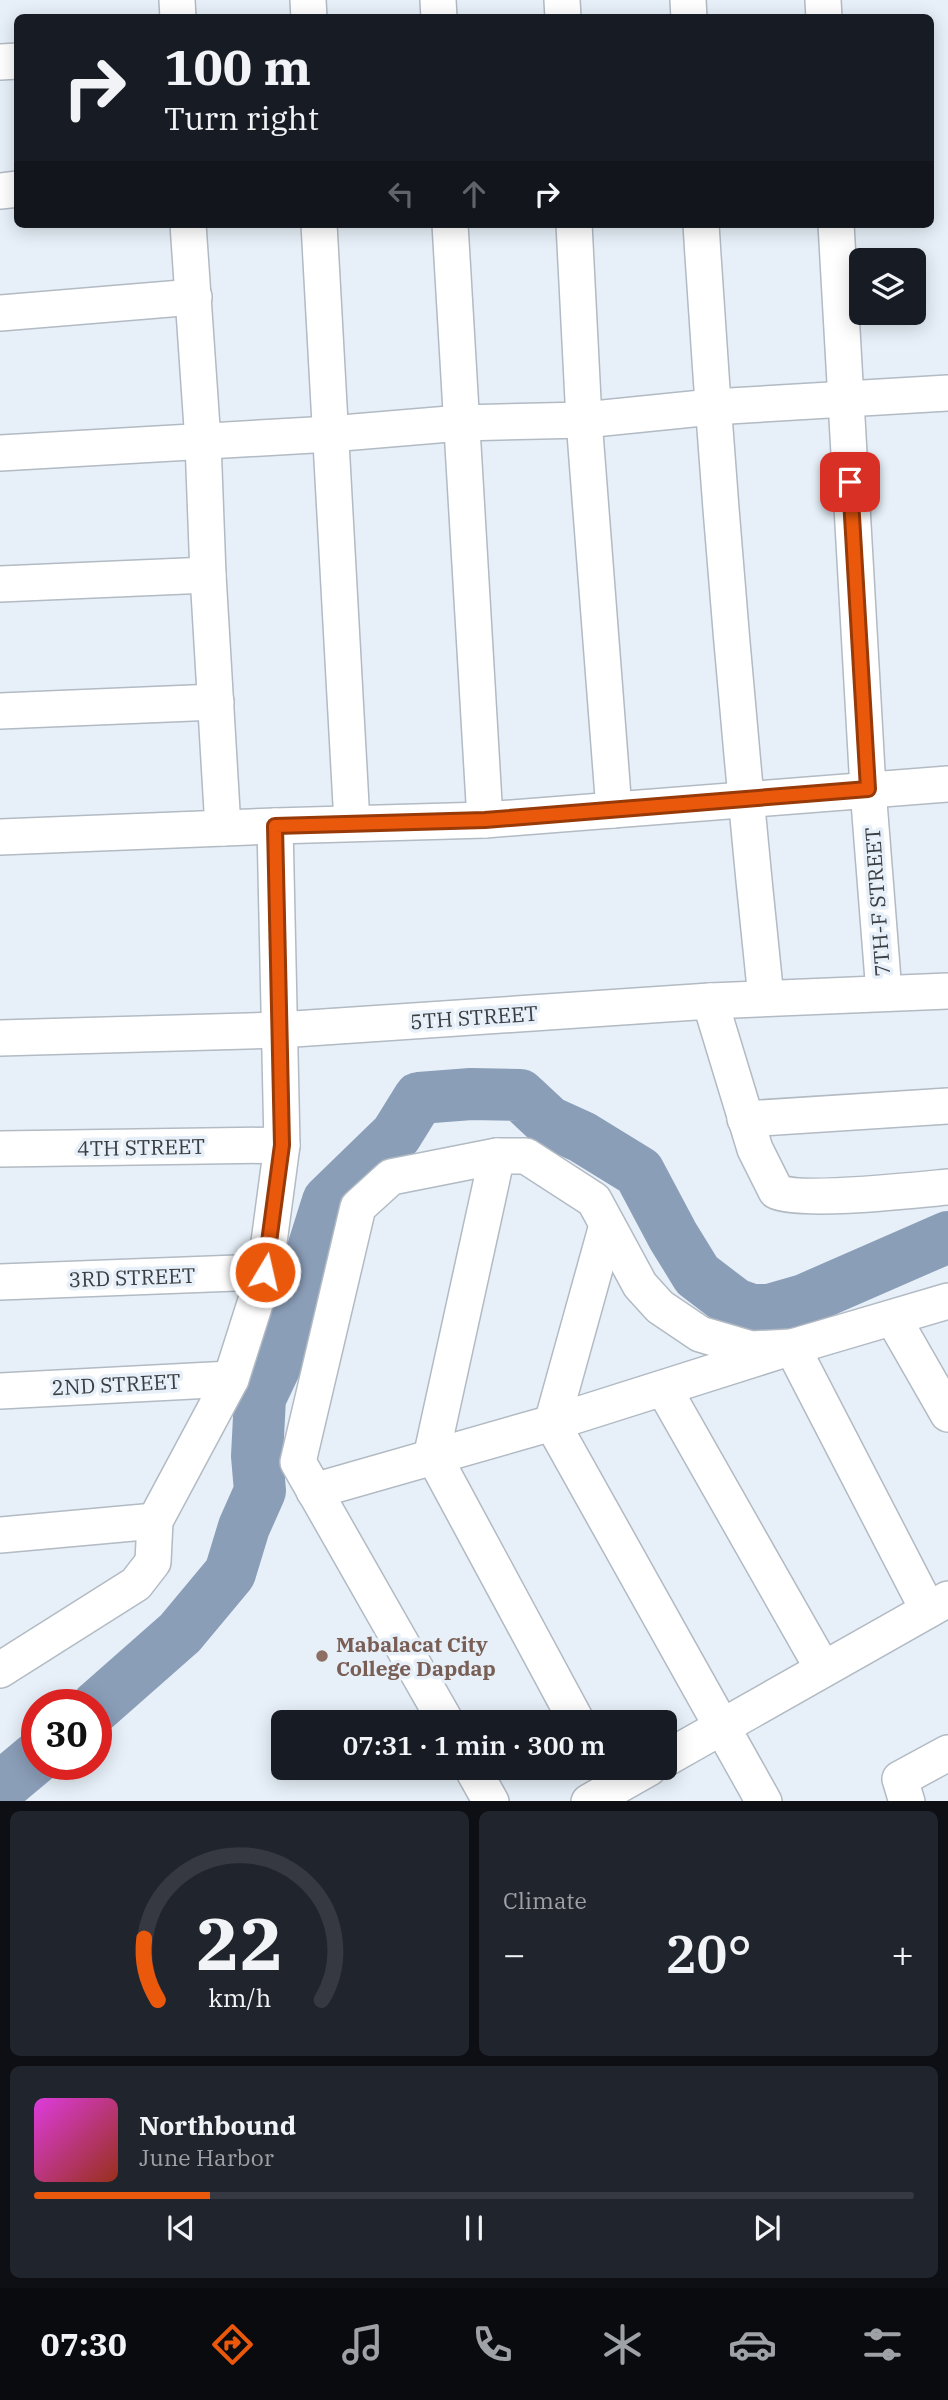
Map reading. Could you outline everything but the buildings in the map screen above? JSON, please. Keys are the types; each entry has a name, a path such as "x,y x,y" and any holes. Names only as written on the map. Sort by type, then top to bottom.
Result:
{"street":[{"path":"188,228 203,442 223,828"},
{"path":"319,228 352,823"},
{"path":"450,228 485,820"},
{"path":"574,228 584,419 614,810"},
{"path":"701,228 712,407 765,999"},
{"name":"7TH-F STREET","path":"836,228 868,789 884,993"},
{"path":"0,313 194,297"},
{"path":"0,453 330,434 461,423 584,419 712,407 948,393"},
{"path":"0,584 208,575"},
{"path":"0,710 216,702"},
{"path":"0,837 485,820 948,784"},
{"path":"0,1670 136,1584 153,1562 155,1521 231,1379 265,1272 282,1145 275,826"},
{"name":"5TH STREET","path":"0,1038 279,1030 710,1001 948,991"},
{"path":"710,1001 755,1149 776,1191 781,1194 828,1196 948,1187"},
{"path":"745,1119 948,1105"},
{"name":"4TH STREET","path":"0,1149 282,1145"},
{"path":"497,1156 432,1453 570,1710"},
{"path":"439,1710 298,1462 358,1207 391,1177 497,1156 526,1156 594,1200 640,1285 660,1307 700,1334 751,1349 792,1347"},
{"path":"607,1225 552,1423 764,1801"},
{"name":"3RD STREET","path":"0,1282 265,1272"},
{"path":"314,1491 552,1423 948,1301"},
{"path":"893,1318 948,1414"},
{"path":"677,1752 938,1604 792,1347"},
{"name":"2ND STREET","path":"0,1391 231,1379"},
{"path":"664,1389 823,1669"},
{"path":"0,1535 155,1521"},
{"path":"907,1801 900,1780 948,1753"},
{"path":"479,1780 491,1801"}],"waterway":[{"path":"112,1693 180,1633 230,1573 244,1527 260,1491 257,1456 260,1398 278,1360 328,1201 396,1135 419,1098 471,1094 520,1095 549,1122 582,1137 639,1172 697,1275 735,1304 752,1310 769,1310 804,1300 948,1237"},
{"path":"0,1788 21,1770"}],"place":[{"name":"Mabalacat City College Dapdap","path":"322,1656"}],"route":[{"path":"265,1272 282,1145 275,826 485,820 868,789 850,482"}]}
